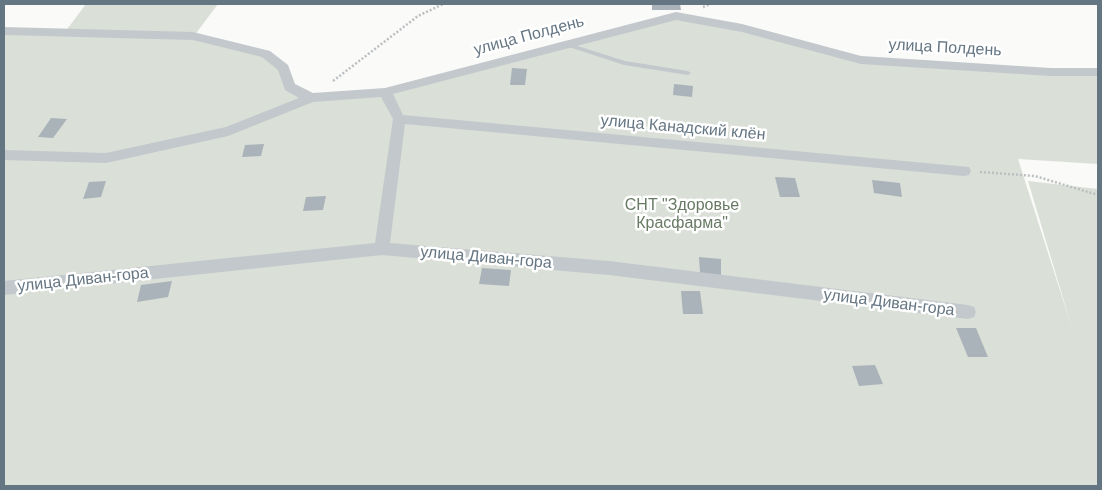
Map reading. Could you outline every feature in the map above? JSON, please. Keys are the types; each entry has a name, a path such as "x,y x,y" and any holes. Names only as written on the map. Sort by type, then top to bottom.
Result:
{"street":[{"name":"улица Полдень","path":"4,156 106,158 228,131 311,98 385,92 676,16 742,28 861,60 1051,72 1098,72"},
{"path":"4,31 122,32 193,36 266,54 284,68 289,87 311,98"},
{"path":"382,249 399,119 385,92"},
{"name":"улица Канадский клён","path":"399,119 964,171"},
{"name":"улица Диван-гора","path":"4,288 382,249 609,268 968,312"}],"lane":[{"path":"565,44 624,63 688,73"}],"path":[{"path":"311,98 418,16 443,4"},
{"path":"964,171 1035,176 1098,195"}],"green space":[{"name":"СНТ \"Здоровье Красфарма\"","path":"86,4 218,4 194,36 266,54 284,68 289,87 311,98 385,92 676,16 861,60 1051,72 1098,72 1098,164 1018,159 1072,328 1028,181 1098,189 1098,486 4,486 4,31 65,32"}],"building":[{"path":"652,4 680,4 681,10 652,10"},
{"path":"512,68 527,69 525,85 510,85"},
{"path":"674,84 693,86 692,97 673,95"},
{"path":"51,118 67,119 53,138 38,137"},
{"path":"264,144 261,156 242,157 245,145"},
{"path":"775,177 795,178 800,197 780,197"},
{"path":"872,180 900,183 902,197 874,193"},
{"path":"106,181 101,197 83,199 89,182"},
{"path":"326,196 323,210 303,211 306,197"},
{"path":"699,257 721,259 721,275 700,273"},
{"path":"482,268 511,270 509,286 479,284"},
{"path":"172,281 168,297 137,302 141,285"},
{"path":"681,291 700,291 703,314 683,314"},
{"path":"956,328 976,328 988,357 968,357"},
{"path":"875,365 883,384 859,386 852,366"}]}
